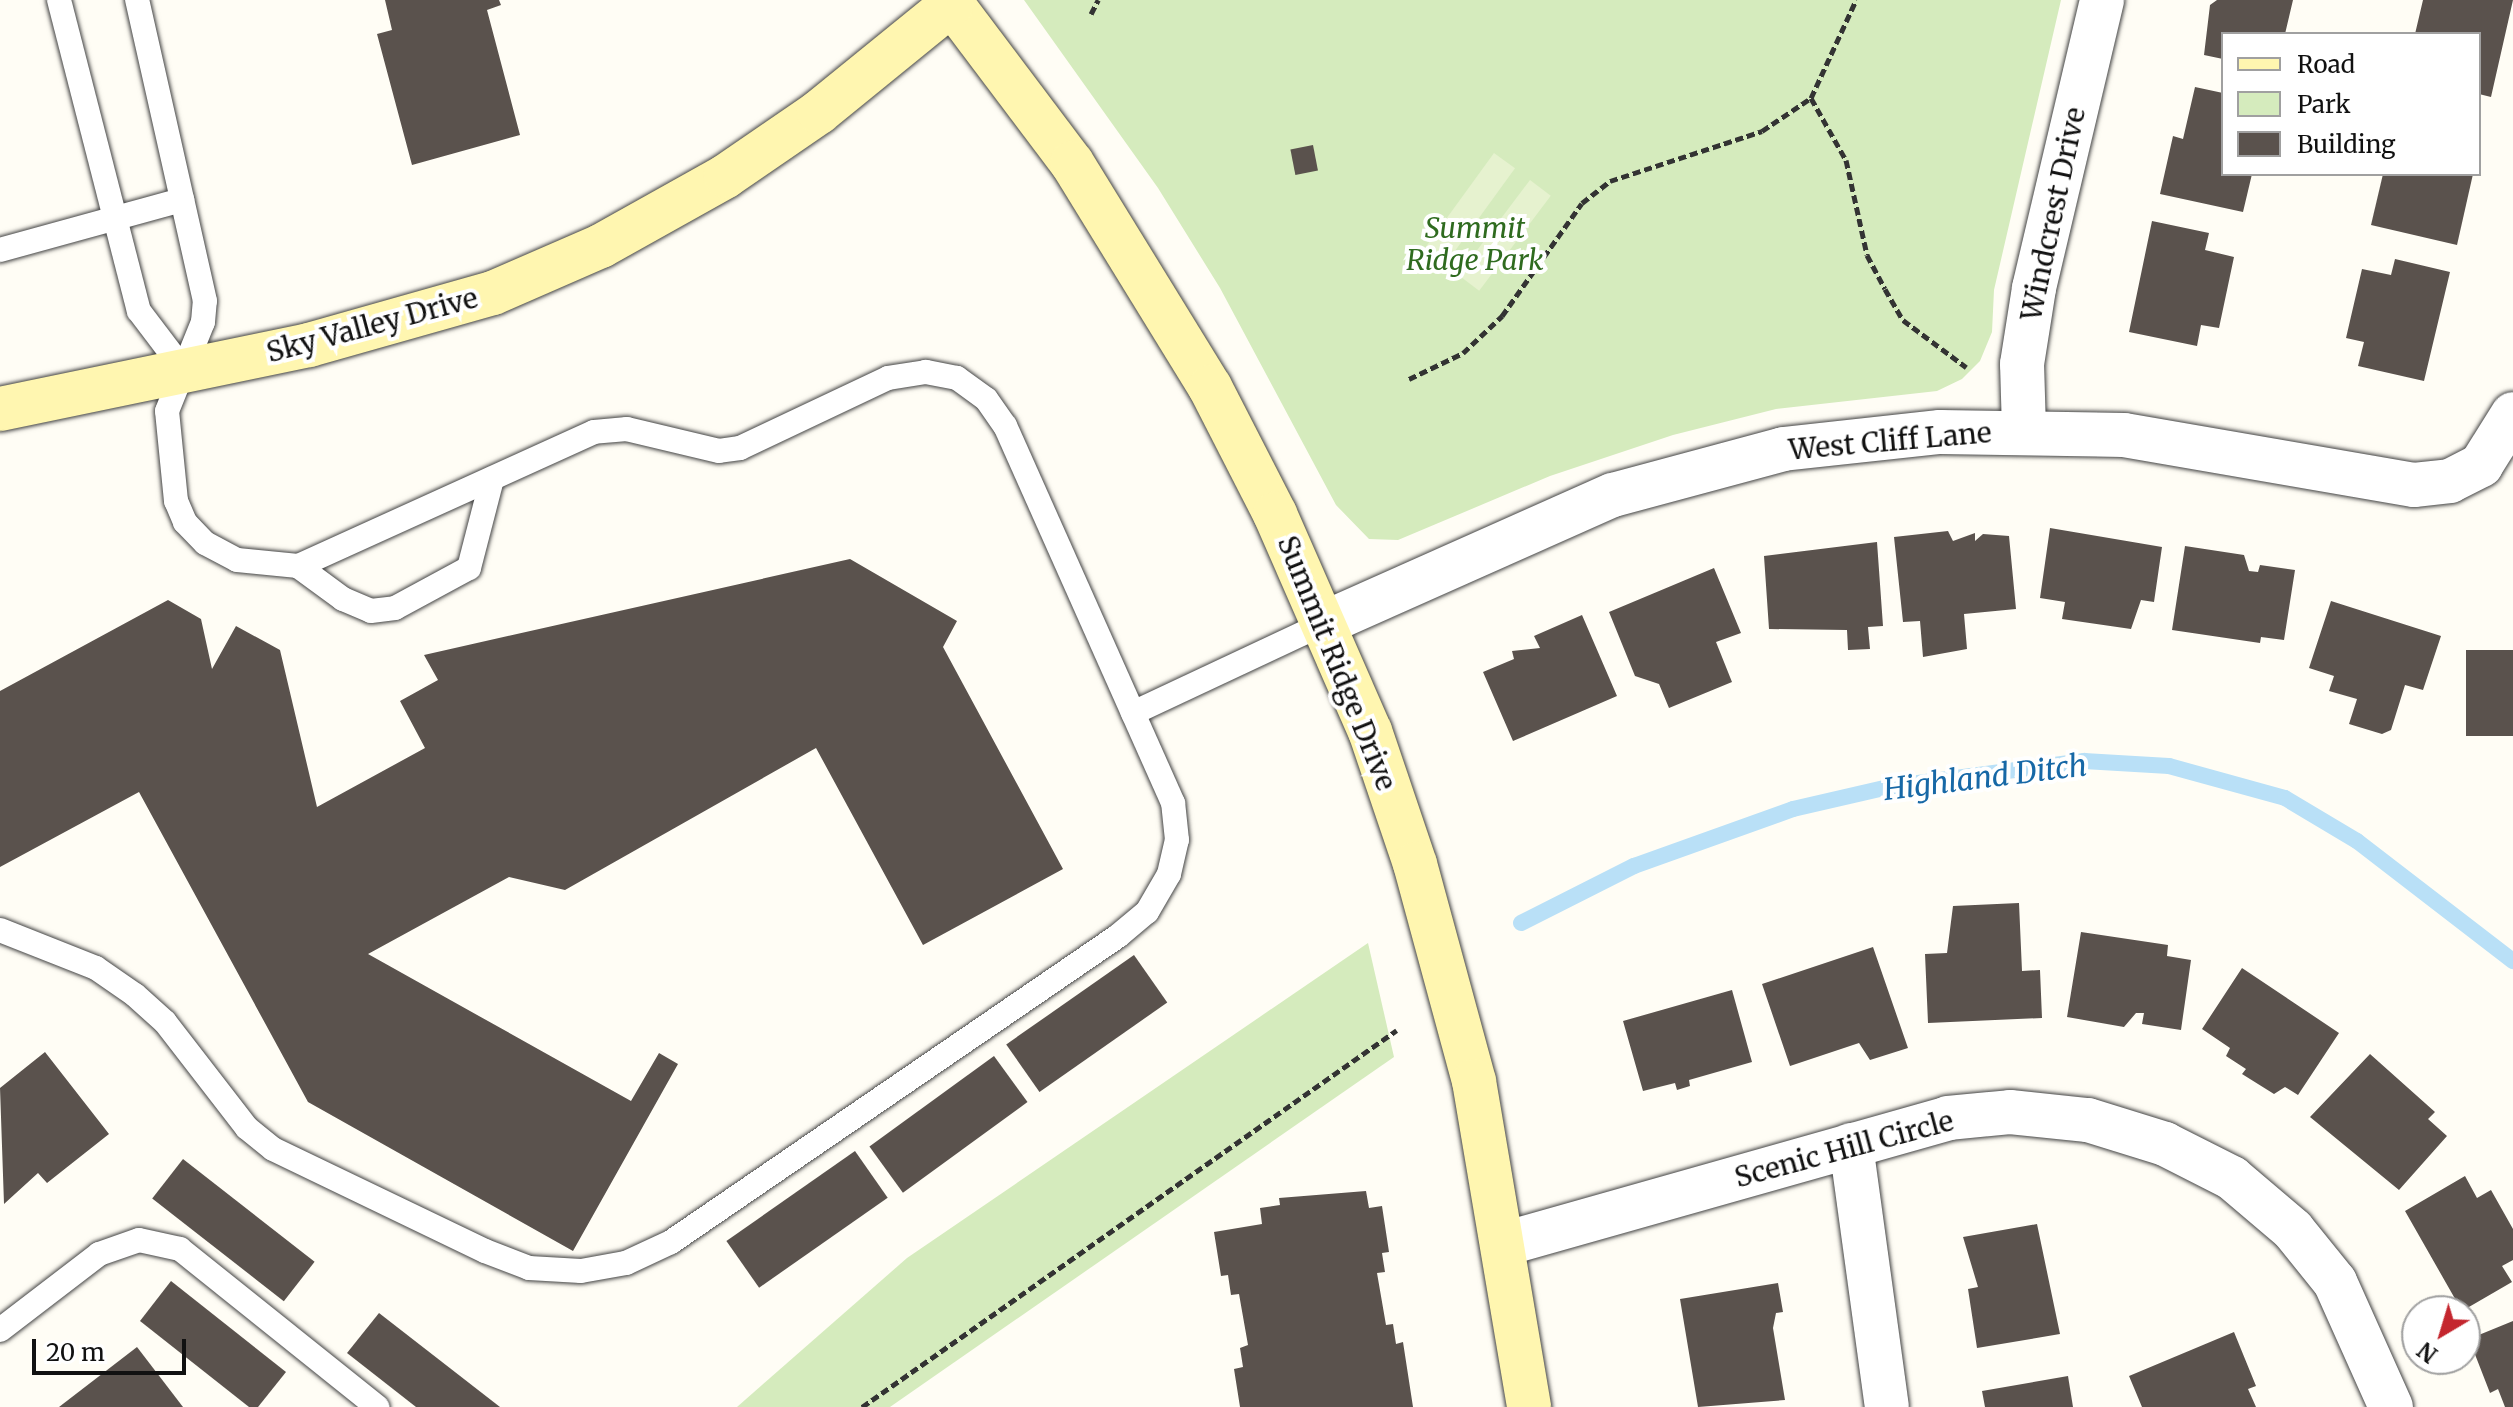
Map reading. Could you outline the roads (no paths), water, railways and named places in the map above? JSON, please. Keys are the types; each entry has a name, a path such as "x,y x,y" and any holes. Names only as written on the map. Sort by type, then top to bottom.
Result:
{"street":[{"name":"Windcrest Drive","path":"2024,430 2022,364 2034,288 2102,0"},
{"name":"Sky Valley Drive","path":"0,409 403,323 493,293 601,246 726,176 819,112 951,2"},
{"name":"Summit Ridge Drive","path":"951,2 1072,163 1147,278 1210,387 1325,623 1370,731 1452,993 1504,1244 1529,1407"},
{"name":"West Cliff Lane","path":"1325,623 1540,525 1709,467 1853,439 2024,430 2207,446 2414,485 2450,481 2481,465 2513,414"},
{"name":"Scenic Hill Circle","path":"1504,1244 1948,1118 2010,1112 2088,1120 2165,1144 2232,1178 2293,1230 2335,1282 2391,1407"},
{"path":"1851,1145 1887,1407"}],"lane":[{"path":"59,0 139,311 183,369"},
{"path":"0,930 96,968 135,995 165,1022 247,1128 273,1149 529,1268 581,1271 626,1263 671,1242 1147,912 1169,874 1177,840 1173,803 1005,426 986,399 957,378 926,372 888,378 740,448 719,451 627,429 594,432 298,566 237,560 185,522 167,458 167,411 205,301 137,0"},
{"path":"0,250 182,200"},
{"path":"298,566 343,599 371,611 395,608 469,568 492,479"},
{"path":"1133,713 1325,623"},
{"path":"0,1330 99,1254 139,1240 180,1249 377,1407"}],"waterway":[{"name":"Highland Ditch","path":"1521,923 1634,866 1793,809 1888,787 2084,761 2169,766 2285,798 2357,841 2513,961"}],"park label":[{"name":"Summit Ridge Park","path":"1475,244"}]}
